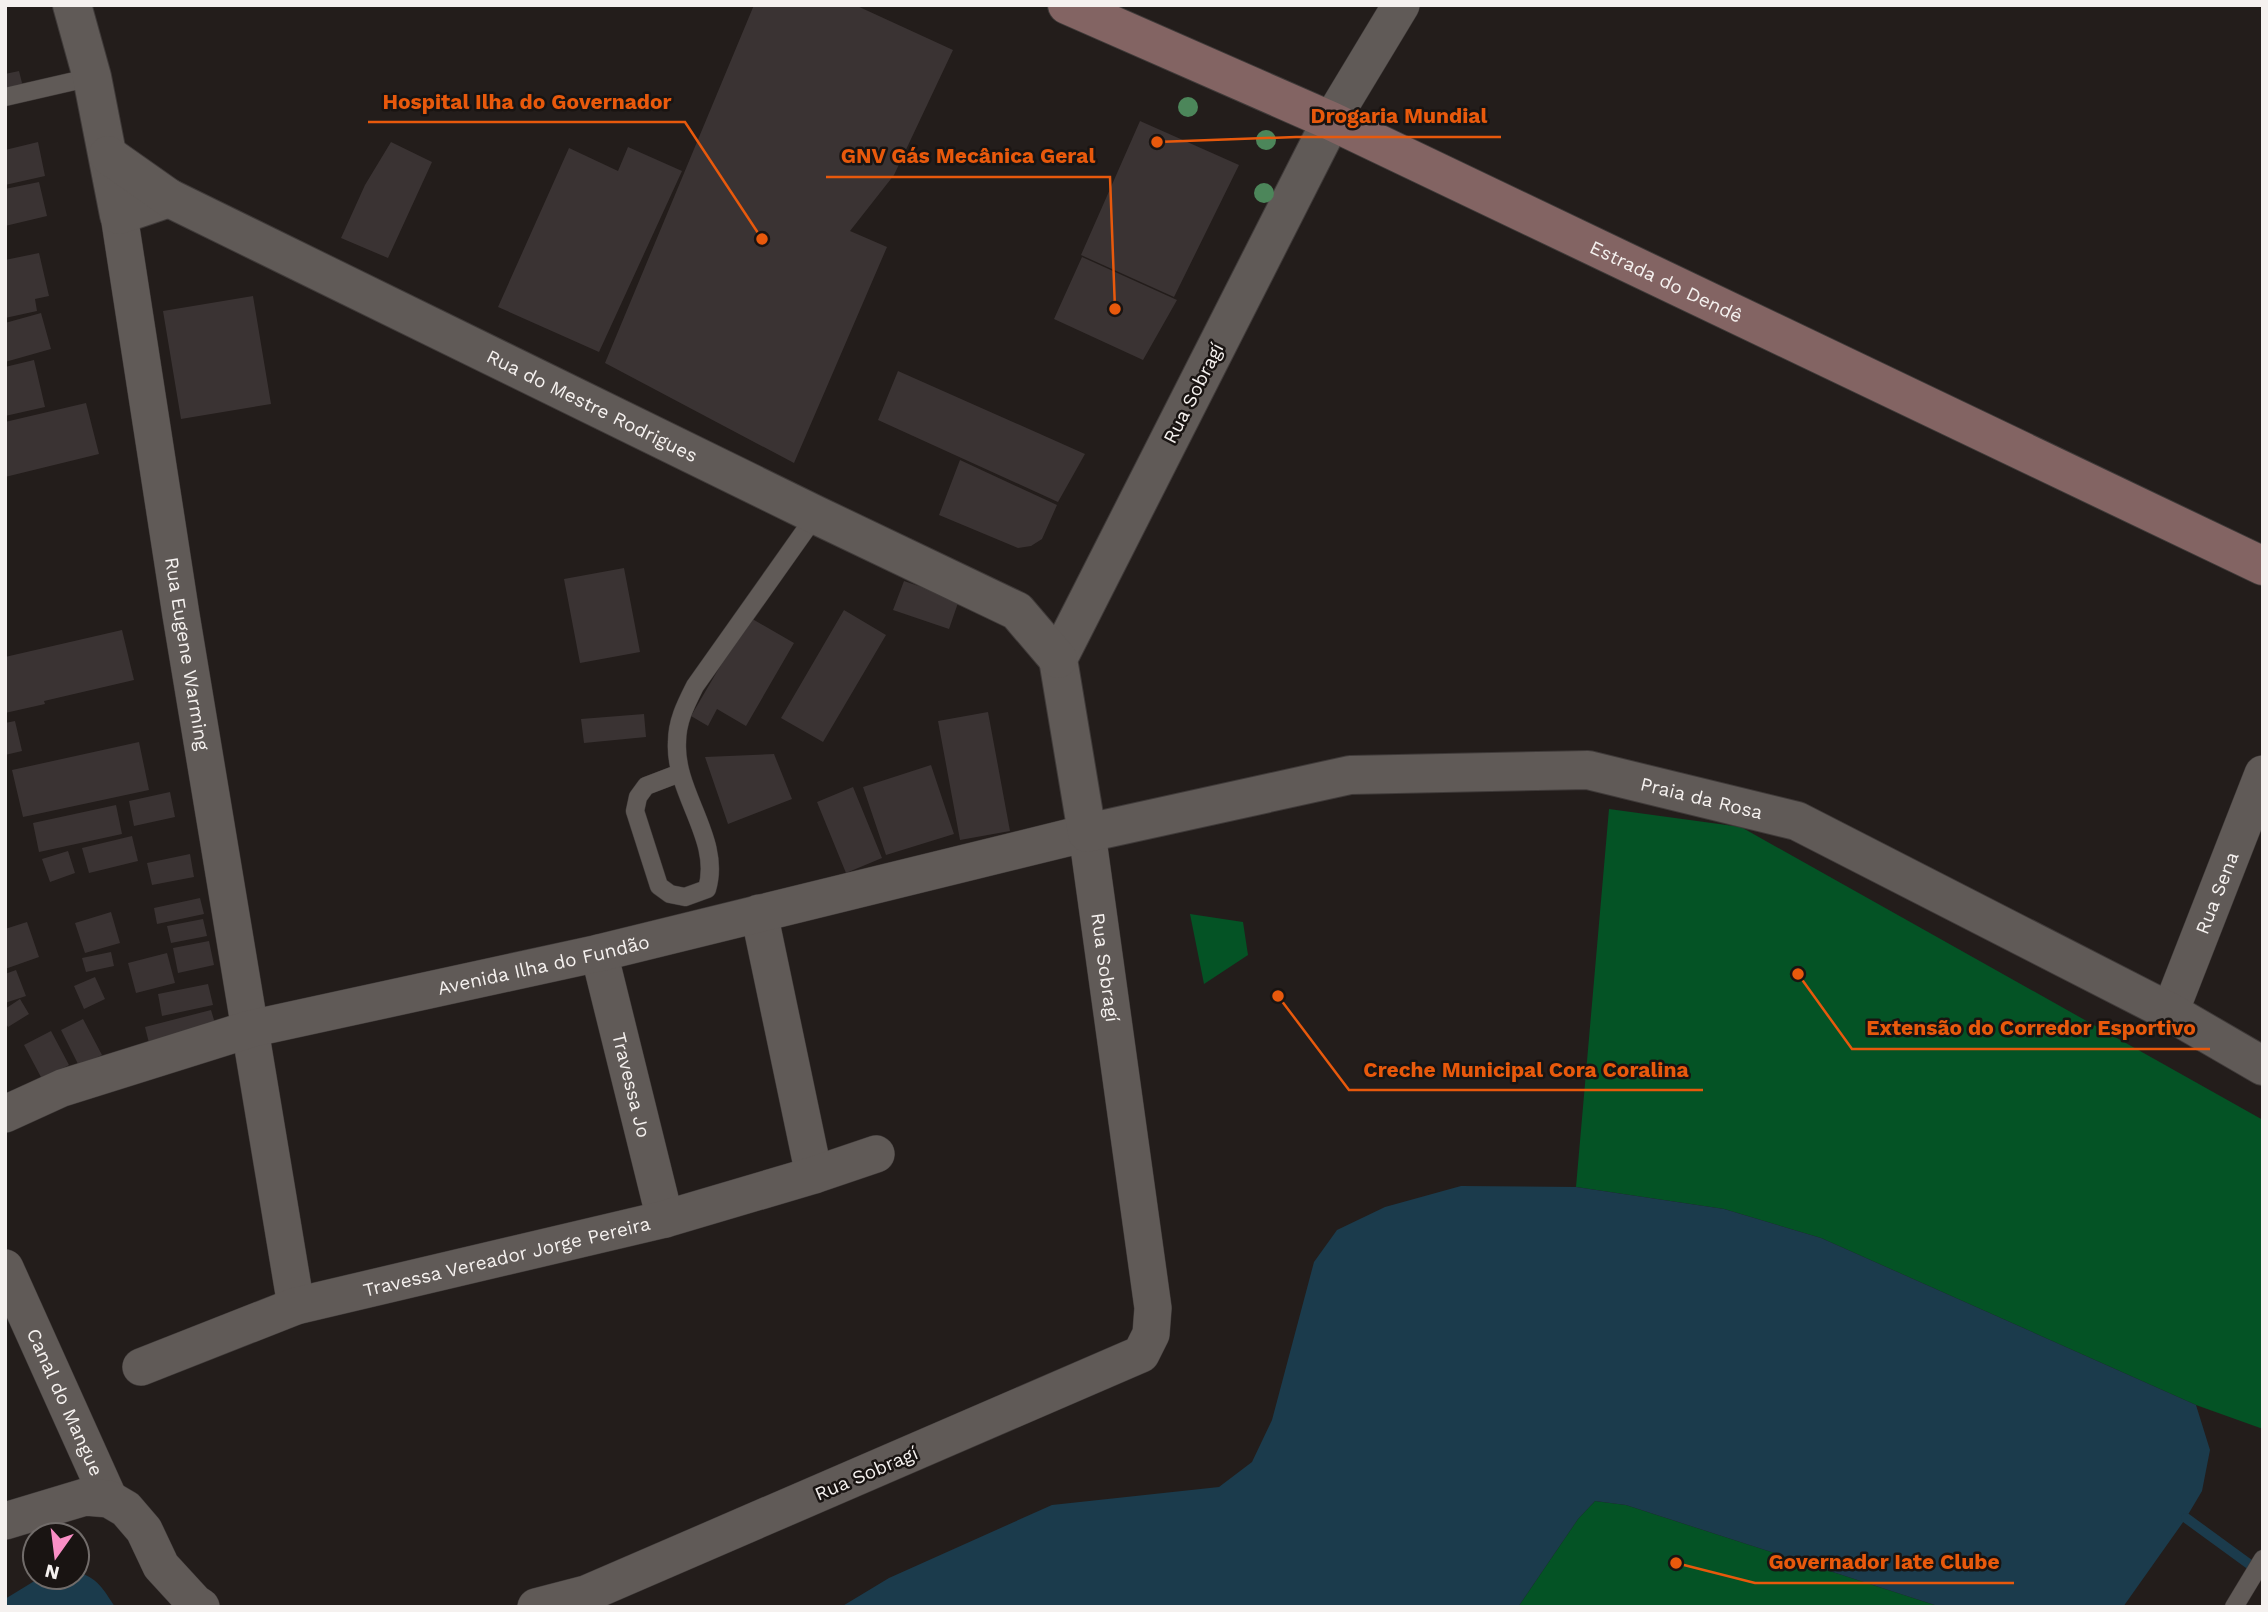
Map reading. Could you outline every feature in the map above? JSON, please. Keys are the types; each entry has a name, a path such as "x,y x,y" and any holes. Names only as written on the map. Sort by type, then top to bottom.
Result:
{"main road":[{"name":"Estrada do Dendê","path":"1067,5 1331,121 2263,566"}],"street":[{"name":"Rua Eugene Warming","path":"72,5 92,77 119,215 179,601 296,1306"},
{"name":"Rua Sobragí","path":"536,1607 586,1594 1140,1354 1151,1334 1153,1308 1087,833 1058,659 1331,121 1401,5"},
{"name":"Rua do Mestre Rodrigues","path":"108,155 169,198 1017,611 1058,659"},
{"path":"119,215 169,198"},
{"name":"Rua do Mestre Rodrigues","path":"1017,611 1085,606"},
{"name":"Praia da Rosa","path":"1087,833 1350,775 1588,770 1797,821 2170,1012 2263,1066"},
{"name":"Rua Sena","path":"2170,1012 2263,774"},
{"name":"Avenida Ilha do Fundão","path":"5,1114 62,1088 250,1029 599,953 1087,833"},
{"path":"759,913 814,1175"},
{"name":"Travessa Jo","path":"599,953 665,1219"},
{"name":"Travessa Vereador Jorge Pereira","path":"142,1367 296,1306 665,1219 876,1154"},
{"name":"Canal do Mangue","path":"5,1268 109,1499"},
{"path":"5,1521 85,1497 109,1499 126,1509 144,1530 161,1566 201,1607"}],"lane":[{"path":"5,97 92,77"},
{"path":"680,773 646,786 638,797 635,811 659,887 670,894 685,897 707,889 711,876 710,854 680,773 676,742 681,714 695,685 816,514"},
{"path":"2234,1607 2263,1559"}],"green space":[{"path":"1609,809 1741,827 2263,1120 2263,1429 2196,1405 1821,1238 1724,1209 1576,1187"},
{"path":"1190,914 1243,922 1248,955 1204,984"},
{"path":"1595,1501 1626,1505 1941,1607 1518,1607 1578,1519"}],"water":[{"path":"1461,1186 1576,1187 1724,1209 1821,1238 2196,1405 2210,1450 2202,1491 2123,1607 1941,1607 1626,1505 1595,1501 1578,1519 1518,1607 841,1607 889,1578 1052,1505 1219,1487 1252,1462 1272,1420 1314,1262 1337,1230 1385,1207"},
{"path":"91,1578 115,1607 5,1607 5,1599 21,1589 91,1591"}],"building":[{"path":"754,5 855,5 953,50 894,175 850,231 887,247 794,463 605,363"},
{"path":"19,71 24,91 5,96 5,74"},
{"path":"1140,121 1239,165 1174,297 1081,255"},
{"path":"38,142 45,176 5,185 5,150"},
{"path":"391,142 432,162 388,258 341,238 365,185"},
{"path":"628,147 682,171 599,352 498,307 569,148 618,171"},
{"path":"39,182 47,216 5,226 5,189"},
{"path":"39,253 49,296 35,299 37,311 5,318 5,260"},
{"path":"1082,257 1177,300 1143,360 1054,319"},
{"path":"253,296 271,404 181,419 163,311"},
{"path":"41,313 51,349 5,362 5,323"},
{"path":"34,360 45,407 5,416 5,367"},
{"path":"898,371 1085,454 1058,502 878,420"},
{"path":"86,403 99,454 5,477 5,422"},
{"path":"960,460 1057,505 1042,539 1031,546 1018,548 939,515"},
{"path":"624,568 640,652 580,663 564,579"},
{"path":"904,581 959,600 949,629 893,610"},
{"path":"844,610 886,635 823,742 781,718"},
{"path":"749,617 794,643 746,726 717,709 708,726 691,716"},
{"path":"122,630 134,680 5,713 5,657"},
{"path":"988,712 1010,831 960,840 938,721"},
{"path":"644,714 646,737 584,743 581,719"},
{"path":"15,721 22,751 5,755 5,723"},
{"path":"139,742 149,790 23,817 12,770"},
{"path":"774,754 792,799 728,824 705,757"},
{"path":"931,765 954,834 886,855 863,787"},
{"path":"853,787 882,858 846,873 817,802"},
{"path":"170,792 175,817 134,826 129,801"},
{"path":"116,805 122,834 39,852 33,823"},
{"path":"132,836 138,861 89,873 82,848"},
{"path":"68,851 75,873 50,882 42,859"},
{"path":"190,854 194,877 152,885 147,863"},
{"path":"200,898 204,914 157,924 154,908"},
{"path":"111,912 120,943 85,953 75,923"},
{"path":"203,919 207,936 171,943 167,926"},
{"path":"27,922 39,957 5,969 5,929"},
{"path":"209,941 214,965 178,973 173,948"},
{"path":"111,952 114,966 86,972 82,958"},
{"path":"167,953 175,983 136,993 128,963"},
{"path":"16,970 26,996 5,1003 5,974"},
{"path":"95,977 105,999 84,1009 74,986"},
{"path":"208,984 213,1005 162,1016 158,994"},
{"path":"20,999 29,1014 8,1027 5,1022 5,1009"},
{"path":"211,1010 217,1030 150,1047 145,1027"},
{"path":"83,1019 102,1055 79,1066 61,1030"},
{"path":"51,1031 69,1065 42,1079 24,1045"}],"waterway":[{"path":"2186,1518 2260,1572"}],"place":[{"name":"Drogaria Mundial","path":"1157,142"},
{"name":"Hospital Ilha do Governador","path":"762,239"},
{"name":"GNV Gás Mecânica Geral","path":"1115,309"},
{"name":"Extensão do Corredor Esportivo","path":"1798,974"},
{"name":"Creche Municipal Cora Coralina","path":"1278,996"},
{"name":"Governador Iate Clube","path":"1676,1563"}]}
